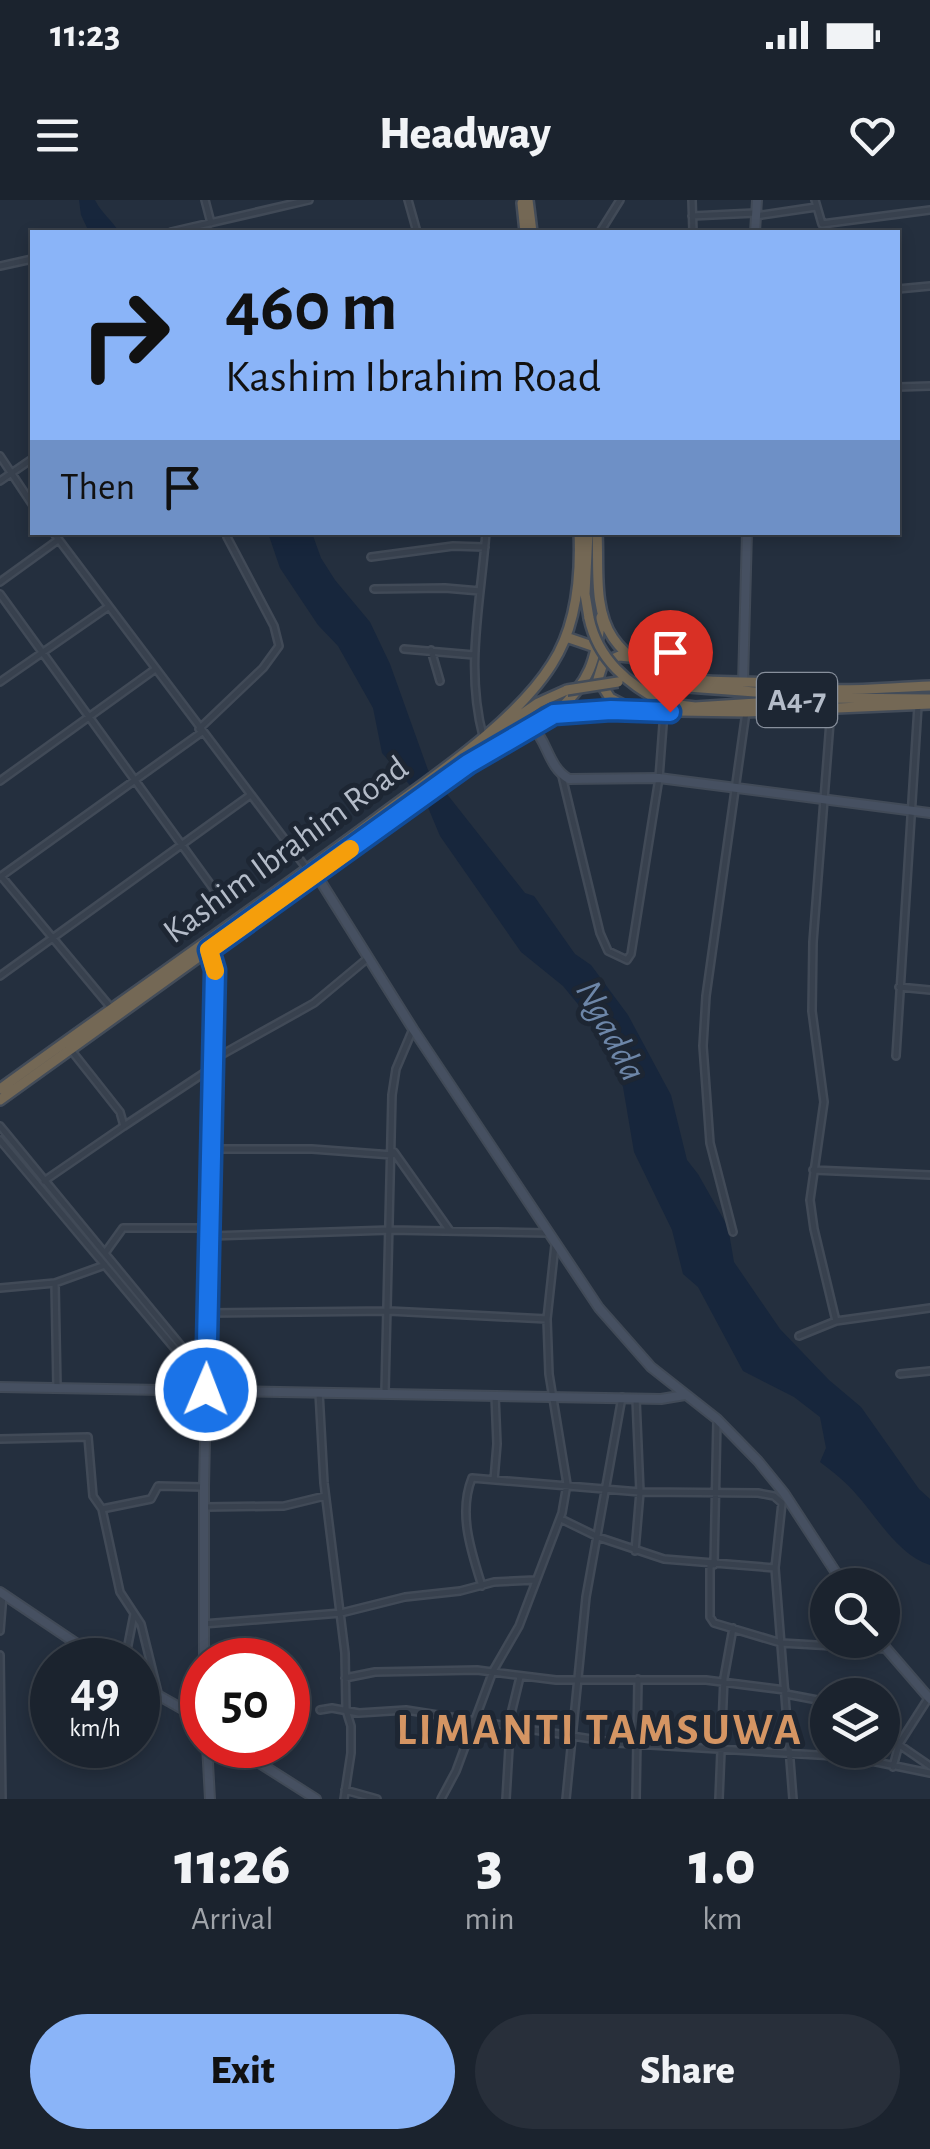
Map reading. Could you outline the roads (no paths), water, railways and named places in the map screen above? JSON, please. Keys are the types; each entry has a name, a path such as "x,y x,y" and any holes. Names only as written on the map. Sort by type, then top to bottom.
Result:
{"highway":[{"path":"525,200 529,230"},
{"name":"Kashim Ibrahim Road","path":"0,1100 465,757 542,678 566,638 580,535"},
{"path":"588,535 586,594 599,647 622,676 664,707"},
{"path":"554,714 590,674 598,648 602,614 597,535"},
{"path":"602,614 614,638 632,658"},
{"path":"566,638 598,648"},
{"path":"632,658 611,658 602,664 598,680 610,698 634,711"},
{"name":"A4-7","path":"632,658 669,675 816,689"},
{"name":"A4-7","path":"465,757 538,703 567,690 618,682 739,691 930,686"},
{"name":"A4-7","path":"664,707 830,698 930,702"},
{"name":"Kashim Ibrahim Road","path":"465,757 554,714 664,707 746,712 831,706 918,706 930,702"},
{"name":"Kashim Ibrahim Road","path":"0,1089 209,950 312,872"}],"street":[{"path":"204,200 211,222"},
{"path":"179,230 309,200"},
{"path":"408,200 416,230"},
{"path":"601,230 620,200"},
{"path":"692,200 693,230"},
{"path":"755,230 756,200"},
{"path":"692,216 755,214 815,204 822,224 930,210"},
{"path":"0,266 30,260"},
{"path":"900,288 930,286"},
{"path":"900,387 930,386"},
{"path":"0,456 30,501"},
{"path":"0,482 30,460"},
{"path":"55,535 249,796 312,872 599,1308 631,1346 717,1420 784,1493 833,1568"},
{"path":"483,736 474,701 474,655 486,535"},
{"path":"743,683 746,535"},
{"path":"115,1012 0,876 200,731 279,646 274,626 226,537"},
{"path":"0,582 58,540"},
{"path":"371,557 453,546 484,547"},
{"path":"374,589 480,591"},
{"path":"0,594 221,899"},
{"path":"0,682 108,607"},
{"path":"404,648 474,655"},
{"path":"431,650 440,681"},
{"path":"0,780 154,670"},
{"path":"831,706 813,942 812,1011 824,1102 810,1200 836,1321"},
{"path":"896,1056 918,706"},
{"path":"532,726 542,736 562,776 600,932 608,951 627,960 632,954 659,778 664,707"},
{"path":"734,1232 710,1143 702,1046 746,712"},
{"path":"562,776 659,778 930,813"},
{"path":"0,976 249,796"},
{"path":"203,1638 206,1390 202,1369 211,1232 215,970 209,950"},
{"path":"44,1181 214,1063 314,1003 368,958"},
{"path":"900,987 930,990"},
{"path":"385,1392 396,1069 414,1029"},
{"path":"71,1050 120,1112 124,1126"},
{"path":"0,1126 202,1369"},
{"path":"0,1140 181,1356 202,1369"},
{"path":"392,1145 450,1231"},
{"path":"212,1149 312,1149 392,1155"},
{"path":"813,1170 930,1175"},
{"path":"105,1253 123,1228 548,1233"},
{"path":"441,1799 456,1771 494,1671 519,1626 560,1518 567,1484 564,1447 552,1396 547,1318 555,1243"},
{"path":"0,1288 56,1282 106,1265"},
{"path":"56,1282 57,1388"},
{"path":"799,1336 836,1321 930,1308"},
{"path":"208,1314 389,1311 547,1318"},
{"path":"900,1374 930,1371"},
{"path":"0,1388 661,1399 685,1395"},
{"path":"319,1392 326,1496 341,1613 346,1710 351,1726 352,1753 344,1799"},
{"path":"494,1480 495,1395"},
{"path":"566,1799 586,1597 622,1397"},
{"path":"636,1397 640,1492 636,1551"},
{"path":"717,1420 710,1617 714,1622 781,1643 810,1645"},
{"path":"0,1439 88,1437 93,1496 102,1509 120,1592 142,1624 145,1638"},
{"path":"482,1586 468,1534 468,1490 472,1478 640,1492 758,1493 774,1496 782,1503"},
{"path":"102,1509 151,1499 158,1486 204,1487"},
{"path":"784,1493 775,1568 793,1799"},
{"path":"205,1507 284,1506 326,1496"},
{"path":"560,1518 598,1537 664,1559 775,1568"},
{"path":"203,1624 341,1613 386,1600 535,1580"},
{"path":"0,1631 2,1593"},
{"path":"2,1593 68,1638"},
{"path":"130,1638 134,1613"},
{"path":"719,1799 724,1681 732,1628"},
{"path":"0,1655 2,1799"},
{"path":"894,1658 929,1698 900,1742"},
{"path":"345,1678 426,1669 494,1671 576,1682 724,1681 810,1698"},
{"path":"506,1799 510,1726 520,1677"},
{"path":"636,1799 638,1679"},
{"path":"160,1698 180,1710"},
{"path":"320,1710 359,1714 406,1710 638,1744 810,1754"},
{"path":"900,1745 930,1770"},
{"path":"207,1768 210,1799"},
{"path":"267,1768 316,1799"},
{"path":"900,1768 930,1770"},
{"path":"345,1790 378,1799"}],"water":[{"path":"79,200 95,200 117,230 88,230"},
{"name":"Ngadda","path":"269,535 313,535 335,580 370,622 390,664 428,770 628,1015 671,1095 687,1160 728,1227 734,1262 780,1329 861,1407 930,1499 930,1565 898,1544 852,1490 820,1462 826,1448 820,1417 794,1397 743,1371 698,1287 683,1274 672,1230 634,1152 623,1087 600,1031 563,986 521,952 440,836 427,805 382,753 373,708 338,646 318,625 280,568"}],"district":[{"name":"LIMANTI TAMSUWA","path":"600,1730"}]}
